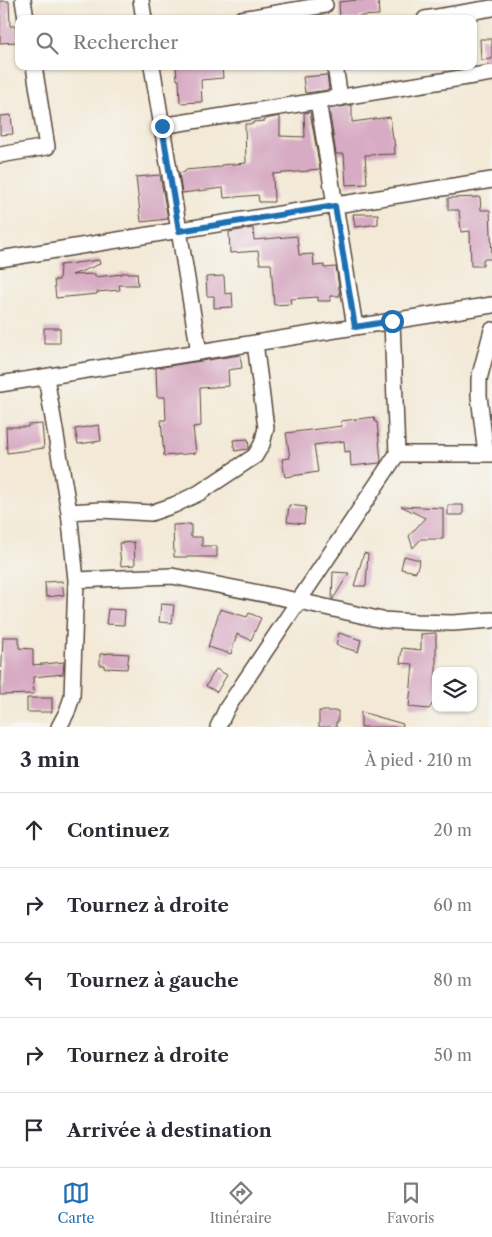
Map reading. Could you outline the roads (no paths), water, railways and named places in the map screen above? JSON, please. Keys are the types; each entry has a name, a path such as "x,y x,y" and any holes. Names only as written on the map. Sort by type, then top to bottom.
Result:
{"street":[{"path":"23,0 25,15"},
{"path":"141,0 143,15"},
{"path":"272,15 326,8"},
{"path":"449,15 492,8"},
{"path":"0,154 47,147 35,70"},
{"path":"153,70 198,352"},
{"path":"336,70 340,98"},
{"path":"162,126 492,73"},
{"path":"318,101 355,327"},
{"path":"0,260 492,180"},
{"path":"0,384 492,305"},
{"path":"218,727 227,708 397,454 392,321"},
{"path":"397,454 489,454 479,396 479,379 492,330"},
{"path":"69,512 101,510 151,513 199,493 255,456 262,444 266,428 255,343"},
{"path":"46,377 69,512 76,580 72,697 59,727"},
{"path":"76,580 172,576 382,620 453,623 492,620"}]}
